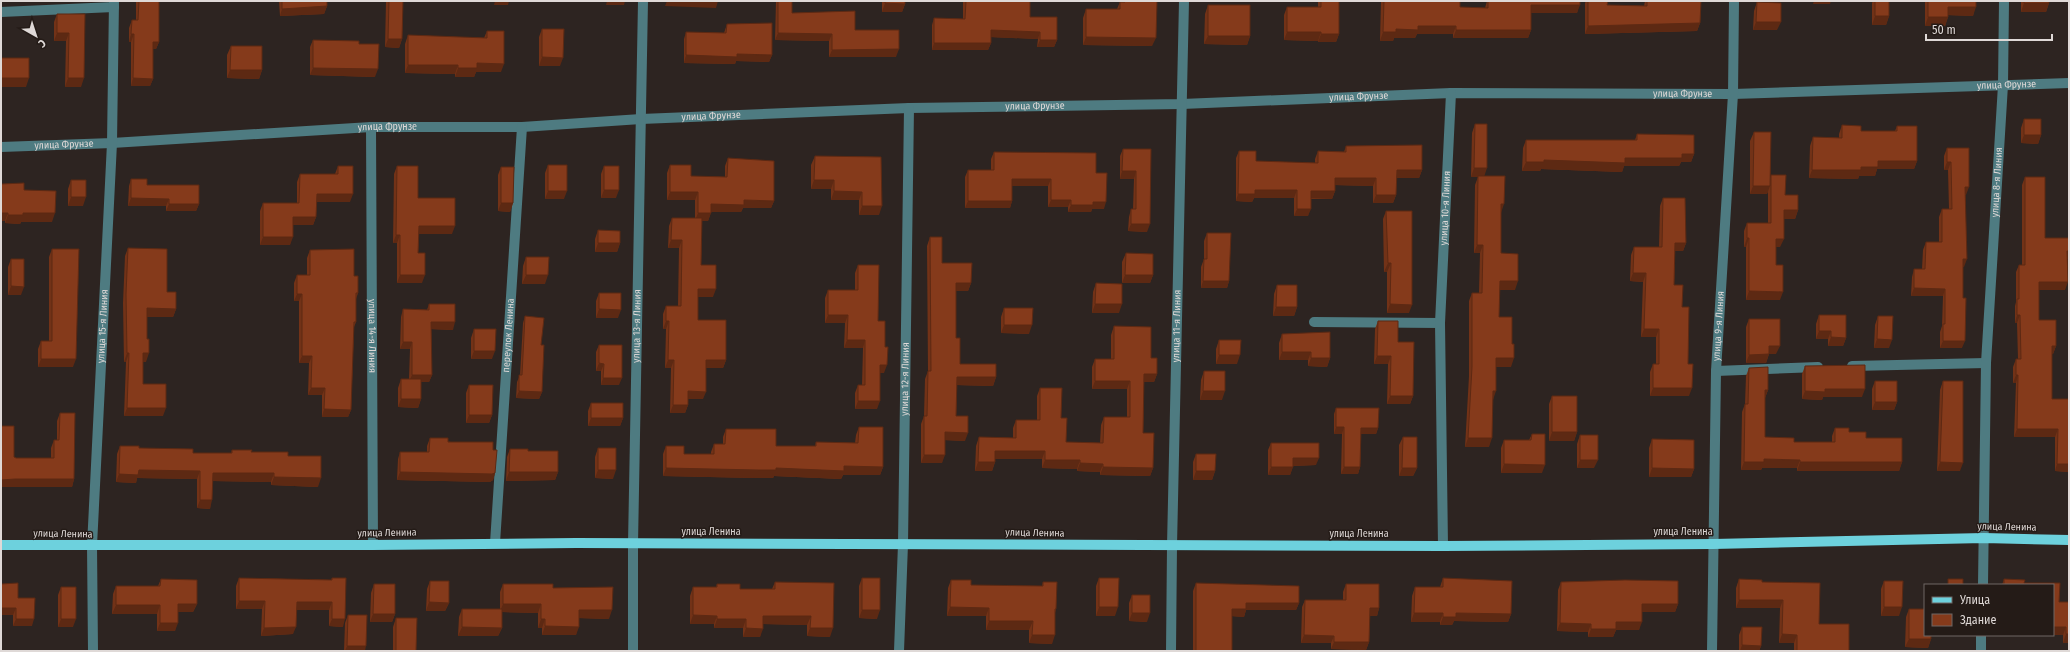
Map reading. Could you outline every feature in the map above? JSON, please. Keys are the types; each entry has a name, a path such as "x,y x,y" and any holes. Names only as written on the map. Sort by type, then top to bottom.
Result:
{"main road":[{"name":"улица Ленина","path":"1,545 373,546 494,543 1443,546 1713,544 1984,538 2069,540"}],"street":[{"name":"улица 13-я Линия","path":"633,651 632,544 643,1"},
{"name":"улица 11-я Линия","path":"1171,651 1184,1"},
{"name":"улица 9-я Линия","path":"1712,651 1716,371 1733,94 1734,1"},
{"name":"улица 8-я Линия","path":"1983,584 1986,363 2002,85 2004,1"},
{"path":"1,12 114,4"},
{"name":"улица 15-я Линия","path":"93,651 92,546 112,143 114,4"},
{"name":"улица Фрунзе","path":"1,147 112,143 371,127 522,127 641,119 910,108 1182,104 1451,93 1733,94 2069,83"},
{"name":"улица 10-я Линия","path":"1443,546 1440,323 1451,93"},
{"name":"улица 12-я Линия","path":"899,651 903,544 910,108"},
{"name":"улица 14-я Линия","path":"371,127 373,546"},
{"name":"переулок Ленина","path":"494,543 522,127"},
{"path":"1314,322 1440,323"},
{"path":"1716,371 1836,366 1986,363"},
{"path":"1981,636 1981,651"}],"building":[{"path":"139,1 159,1 159,42 153,42 153,79 133,78 134,34 131,34 132,20 138,20"},
{"path":"282,1 327,1 327,6 282,9"},
{"path":"389,1 403,1 402,39 388,39"},
{"path":"778,1 792,1 792,13 855,11 855,30 899,30 899,49 832,50 832,34 778,33"},
{"path":"885,1 905,1 905,4 885,3"},
{"path":"966,1 1030,1 1030,17 1057,17 1057,40 1040,40 1040,32 991,30 991,43 934,43 934,18 965,19"},
{"path":"1157,1 1156,38 1086,37 1086,9 1120,9 1120,2"},
{"path":"1321,1 1339,1 1339,34 1321,34 1321,32 1287,32 1287,7 1321,7"},
{"path":"1384,1 1460,1 1460,7 1488,8 1488,1 1580,1 1580,5 1531,5 1531,30 1456,30 1456,26 1418,26 1418,30 1396,29 1396,32 1383,32"},
{"path":"1588,1 1608,1 1607,5 1647,6 1647,1 1701,1 1700,23 1588,26"},
{"path":"1875,1 1889,1 1889,16 1875,16"},
{"path":"1928,1 1976,1 1976,7 1948,7 1948,17 1928,17"},
{"path":"2024,1 2049,1 2049,3 2024,3"},
{"path":"1757,2 1781,3 1781,22 1756,22"},
{"path":"1208,5 1250,5 1250,36 1208,36"},
{"path":"57,14 85,14 84,78 68,78 69,33 57,33"},
{"path":"772,23 772,55 737,54 737,57 686,55 686,32 726,33 727,24"},
{"path":"542,29 564,29 563,58 542,57"},
{"path":"487,31 504,31 504,64 477,63 477,68 458,68 458,65 408,65 408,35 487,38"},
{"path":"313,40 359,41 359,44 379,44 378,69 313,68"},
{"path":"231,46 262,46 262,70 230,70"},
{"path":"1,58 29,58 29,78 1,78"},
{"path":"2024,119 2041,119 2041,135 2024,135"},
{"path":"1475,124 1487,124 1487,168 1474,168"},
{"path":"1842,125 1861,126 1861,131 1897,131 1897,126 1917,126 1917,161 1878,161 1878,167 1861,167 1861,170 1812,170 1813,137 1842,138"},
{"path":"1754,132 1771,132 1770,186 1753,186"},
{"path":"1637,134 1694,135 1694,154 1682,154 1682,158 1625,158 1625,163 1544,160 1544,162 1526,162 1526,140 1637,140"},
{"path":"1422,145 1422,170 1397,170 1396,195 1376,195 1376,178 1335,178 1335,191 1311,191 1311,209 1297,209 1297,190 1255,190 1255,194 1238,194 1239,151 1256,151 1256,161 1318,163 1318,151 1346,152 1346,146"},
{"path":"1947,148 1969,148 1969,187 1965,187 1967,259 1963,259 1963,298 1966,298 1965,341 1943,341 1943,324 1945,324 1945,289 1914,288 1914,269 1925,269 1926,242 1942,242 1942,209 1952,209 1951,162 1947,162"},
{"path":"1123,149 1151,149 1150,224 1131,224 1131,209 1136,209 1136,171 1122,171"},
{"path":"994,152 1096,153 1096,173 1107,173 1106,202 1093,202 1093,205 1071,205 1071,200 1051,200 1051,179 1012,179 1012,201 968,201 968,170 994,170"},
{"path":"815,156 881,157 882,206 862,206 862,192 834,191 834,180 814,180"},
{"path":"728,158 774,161 774,201 744,200 744,205 711,204 711,213 698,213 698,192 670,192 670,165 691,165 691,176 727,177"},
{"path":"548,165 567,165 567,191 548,191"},
{"path":"338,166 353,166 353,194 317,194 316,217 293,217 293,237 263,237 263,203 299,203 300,174 338,174"},
{"path":"397,166 418,166 418,198 455,198 455,226 419,226 418,253 425,253 425,275 400,275 400,235 396,235"},
{"path":"604,166 619,166 619,190 604,190"},
{"path":"501,167 514,167 513,203 501,203"},
{"path":"1771,175 1786,175 1785,195 1798,195 1798,210 1784,210 1784,239 1776,239 1776,265 1783,265 1783,292 1749,291 1749,238 1747,238 1747,223 1771,223"},
{"path":"1478,176 1505,176 1504,204 1501,204 1501,253 1518,254 1518,281 1500,281 1499,317 1512,317 1512,344 1514,344 1514,358 1496,358 1496,391 1493,391 1492,438 1468,438 1472,367 1472,293 1482,293 1483,245 1477,245"},
{"path":"2025,177 2045,177 2045,238 2069,238 2069,251 2067,251 2068,282 2039,282 2039,320 2056,320 2056,346 2052,346 2052,399 2069,399 2069,464 2057,464 2058,429 2017,429 2018,375 2016,375 2016,359 2021,359 2020,315 2017,315 2017,299 2019,299 2019,265 2025,265"},
{"path":"131,179 147,179 147,185 199,185 199,204 169,204 169,199 131,198"},
{"path":"71,180 86,180 86,197 71,197"},
{"path":"24,183 24,190 56,191 55,213 23,213 23,215 8,215 8,213 1,213 1,184"},
{"path":"1663,198 1685,198 1686,243 1675,243 1674,285 1683,285 1682,307 1689,307 1688,364 1693,364 1692,388 1653,388 1653,364 1659,364 1659,329 1644,329 1646,273 1633,273 1634,247 1662,247"},
{"path":"1386,211 1412,211 1412,305 1390,304 1391,263 1388,263"},
{"path":"672,218 702,218 701,265 716,265 716,289 698,289 698,320 726,320 726,360 706,360 706,392 688,391 688,405 673,405 674,360 668,360 669,321 666,321 666,306 681,306 682,240 671,240"},
{"path":"598,230 620,231 620,243 598,243"},
{"path":"1207,233 1231,233 1229,281 1203,281 1204,259 1207,259"},
{"path":"930,237 942,237 942,263 972,263 971,283 956,283 956,338 960,338 960,364 996,364 996,377 957,377 956,416 968,416 968,433 945,432 945,455 924,455 924,416 927,416 928,371 931,371"},
{"path":"128,248 167,249 167,292 176,292 176,309 147,308 147,339 149,339 149,353 143,353 143,384 166,384 166,408 127,408 129,353 127,353 126,294"},
{"path":"52,249 79,249 76,359 41,359 41,341 52,341"},
{"path":"354,249 354,276 358,276 358,293 356,293 356,322 354,322 351,410 324,409 325,388 311,388 312,356 302,356 302,294 297,294 297,275 310,275 310,250"},
{"path":"1126,253 1153,254 1153,275 1125,275"},
{"path":"526,257 549,257 548,275 526,275"},
{"path":"11,259 24,259 24,287 11,286"},
{"path":"858,265 879,265 878,321 885,321 885,347 888,347 887,365 880,365 880,401 858,401 858,385 865,385 865,340 847,340 848,315 828,315 828,290 858,290"},
{"path":"1096,283 1122,284 1122,304 1095,304"},
{"path":"1277,285 1297,285 1297,307 1276,307"},
{"path":"599,293 621,293 621,310 599,309"},
{"path":"429,304 455,304 455,322 431,322 432,375 412,375 412,342 403,342 403,309 429,310"},
{"path":"1004,308 1033,308 1032,325 1004,325"},
{"path":"1819,315 1846,315 1846,338 1831,337 1831,331 1819,331"},
{"path":"525,316 544,318 541,345 544,345 542,392 519,391 519,375 522,375"},
{"path":"1878,316 1893,316 1892,340 1877,339"},
{"path":"1749,319 1780,319 1780,346 1769,346 1769,354 1749,355"},
{"path":"1378,321 1398,321 1398,342 1414,342 1413,396 1390,396 1391,356 1377,356"},
{"path":"1114,326 1151,327 1151,358 1157,358 1157,374 1144,374 1143,433 1154,433 1153,468 1103,467 1103,464 1080,463 1080,460 1045,460 1045,451 995,451 995,462 978,462 979,437 1016,438 1016,420 1040,420 1040,388 1062,388 1061,418 1067,418 1066,442 1103,443 1104,417 1130,417 1130,381 1095,381 1095,359 1114,359"},
{"path":"474,329 496,329 495,351 474,351"},
{"path":"1330,332 1330,358 1311,358 1311,352 1282,352 1282,334"},
{"path":"1219,340 1241,340 1240,355 1219,355"},
{"path":"599,345 622,345 622,378 603,378 604,364 599,363"},
{"path":"1865,365 1865,389 1825,389 1825,392 1805,391 1805,366"},
{"path":"1768,367 1768,390 1765,390 1765,437 1794,438 1794,442 1835,442 1835,428 1849,428 1849,432 1866,432 1866,438 1902,438 1902,462 1800,462 1800,460 1764,459 1764,462 1744,462 1745,404 1748,404 1749,368"},
{"path":"1204,371 1225,371 1225,391 1203,391"},
{"path":"401,379 421,379 421,399 401,399"},
{"path":"1875,381 1897,381 1897,402 1875,402"},
{"path":"1943,381 1963,381 1963,463 1940,462"},
{"path":"469,385 493,385 492,415 469,415"},
{"path":"1552,396 1577,396 1577,432 1552,432"},
{"path":"591,403 623,403 623,418 591,418"},
{"path":"1336,408 1379,408 1378,428 1361,428 1360,467 1344,467 1344,427 1336,427"},
{"path":"60,413 75,413 74,479 1,480 1,426 14,426 14,457 54,458 54,440 59,440"},
{"path":"859,427 883,427 883,467 844,466 844,471 776,468 776,470 758,470 666,468 666,446 684,446 684,454 714,454 714,444 725,444 726,429 776,429 776,446 816,446 816,442 858,443"},
{"path":"1532,434 1545,434 1545,465 1504,464 1504,440 1531,440"},
{"path":"1580,435 1598,435 1598,460 1580,460"},
{"path":"1403,437 1417,437 1417,468 1402,468"},
{"path":"430,438 448,438 448,442 493,442 493,450 497,450 495,473 400,472 400,452 429,452"},
{"path":"1652,439 1694,440 1694,469 1652,468"},
{"path":"1271,443 1319,443 1319,458 1293,458 1293,467 1271,467"},
{"path":"120,446 139,446 139,448 193,449 193,453 232,453 232,450 252,450 251,452 288,452 288,456 321,456 321,478 274,477 274,473 213,473 212,500 200,500 200,471 139,470 138,475 119,474"},
{"path":"598,448 616,448 616,470 598,470"},
{"path":"510,449 528,449 528,451 558,451 558,472 509,472"},
{"path":"1196,454 1216,454 1215,471 1196,471"},
{"path":"239,578 332,580 332,578 346,578 345,619 332,619 332,602 297,602 296,627 264,628 265,601 239,601"},
{"path":"862,578 880,578 880,610 862,610"},
{"path":"1099,578 1119,578 1118,607 1099,607"},
{"path":"1443,578 1512,581 1511,614 1456,613 1456,617 1443,617 1443,613 1414,613 1415,587 1443,587"},
{"path":"161,579 197,580 197,604 178,604 178,623 160,623 160,605 116,605 116,586 160,586"},
{"path":"1739,579 1762,580 1762,582 1820,583 1819,624 1849,624 1849,651 1797,651 1797,635 1782,634 1783,600 1739,600"},
{"path":"1948,579 1963,579 1963,584 1948,584"},
{"path":"2004,579 2025,580 2024,583 2060,583 2059,602 2069,602 2069,634 2066,634 2066,627 2054,627 2054,584 2004,584"},
{"path":"951,580 971,580 971,585 1043,586 1043,582 1057,582 1055,635 1032,635 1033,621 989,621 989,608 950,607"},
{"path":"1625,580 1678,581 1678,604 1642,604 1642,622 1616,622 1616,629 1591,629 1591,624 1560,623 1561,582"},
{"path":"430,581 449,581 449,603 429,602"},
{"path":"1884,581 1903,581 1902,607 1884,607"},
{"path":"775,582 834,583 833,628 810,628 811,616 763,616 763,629 746,628 746,619 717,619 717,616 693,615 693,587 717,587 717,584 740,584 740,589 775,589"},
{"path":"18,583 18,598 35,598 34,619 16,619 16,608 1,608 1,584"},
{"path":"1196,583 1299,586 1299,603 1246,603 1246,609 1232,609 1232,651 1196,651"},
{"path":"374,584 395,584 395,614 373,614"},
{"path":"503,584 553,584 553,588 613,587 612,610 579,610 579,627 545,626 545,619 541,619 541,604 503,604"},
{"path":"1346,584 1379,584 1379,608 1370,608 1369,642 1334,642 1334,636 1304,635 1305,600 1346,600"},
{"path":"61,587 76,587 76,619 61,619"},
{"path":"1132,595 1150,595 1150,613 1132,613"},
{"path":"462,609 502,609 502,628 462,627"},
{"path":"1909,609 1924,609 1924,636 1931,636 1931,639 1909,639"},
{"path":"348,615 367,615 366,646 347,646"},
{"path":"396,618 417,618 416,651 396,651"},
{"path":"1742,627 1762,627 1761,646 1742,645"}]}
